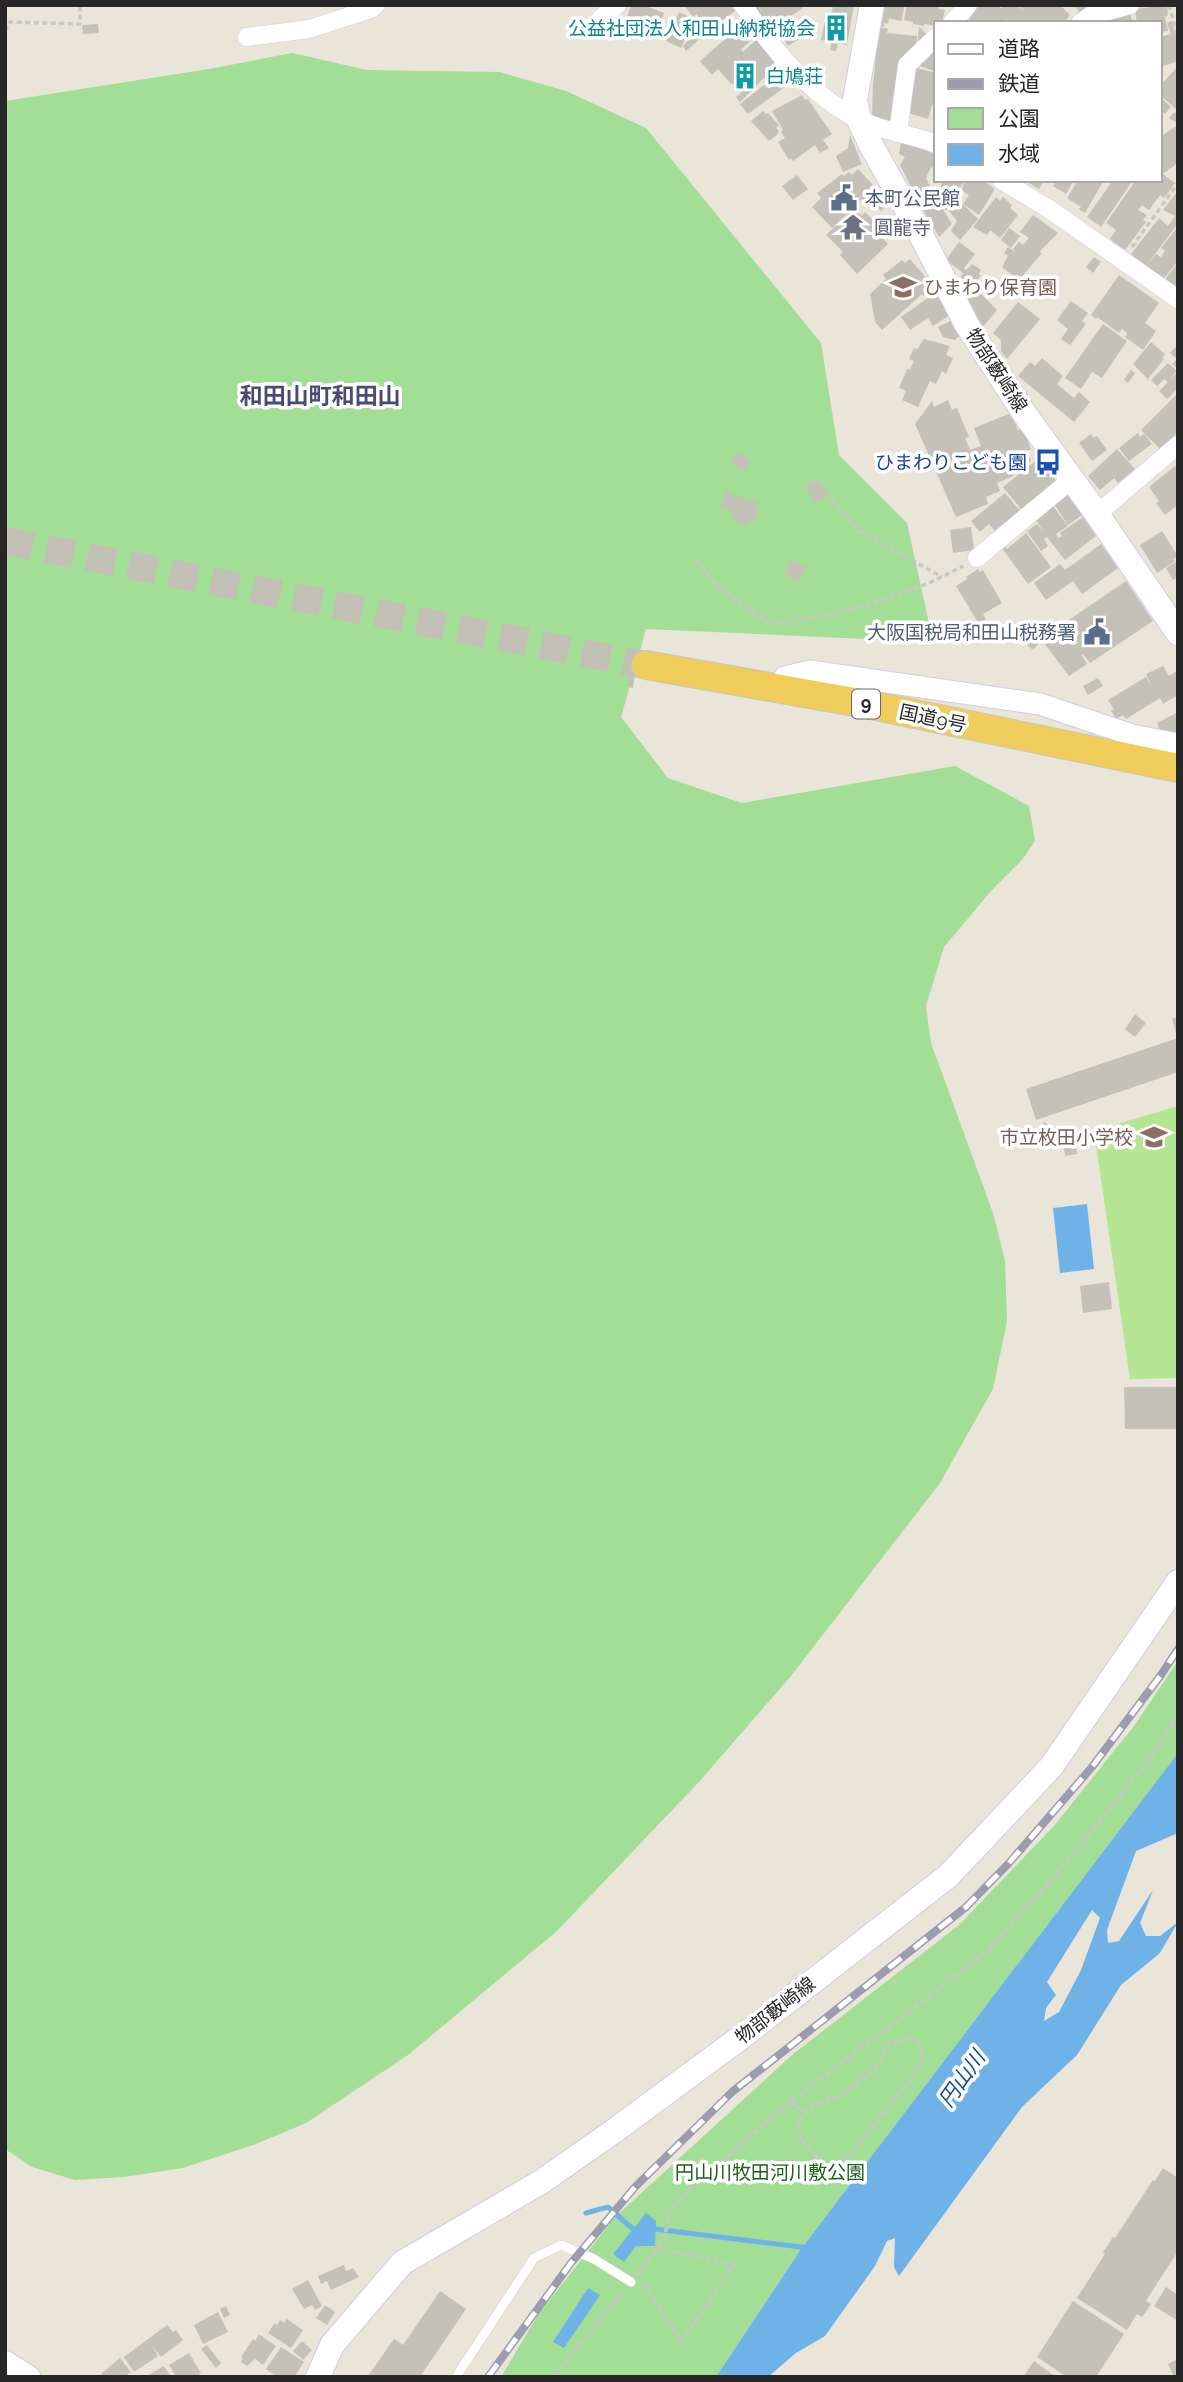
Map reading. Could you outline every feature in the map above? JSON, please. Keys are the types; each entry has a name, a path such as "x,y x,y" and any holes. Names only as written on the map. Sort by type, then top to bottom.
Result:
{"highway":[{"name":"国道9号","path":"646,666 871,705 1178,768"}],"main road":[{"name":"物部藪崎線","path":"872,5 855,100 859,120 967,325 1178,634"},
{"name":"物部藪崎線","path":"321,2376 332,2345 402,2263 541,2182 614,2132 748,2032 948,1876 1051,1767 1178,1582"}],"street":[{"path":"247,37 309,29 376,5"},
{"path":"601,18 617,5"},
{"path":"743,5 761,33 816,92 859,120 934,143"},
{"path":"954,21 968,5"},
{"path":"1083,21 1090,16 1130,5"},
{"path":"898,133 907,65 934,39"},
{"path":"1004,182 1049,209 1178,299"},
{"path":"1097,514 1178,444"},
{"path":"977,558 1072,479"},
{"path":"782,691 785,677 810,671 1040,704 1132,736 1178,744"},
{"path":"5,2361 30,2377"}],"lane":[{"path":"456,2377 534,2258 561,2245 594,2259 631,2282"}],"path":[{"path":"5,32 10,22 80,24 80,5"},
{"path":"1169,5 1178,37"},
{"path":"1122,262 1178,183"},
{"path":"831,499 860,531 942,577"},
{"path":"697,560 716,586 769,624 824,617 892,598 942,577 977,558"},
{"path":"553,2377 664,2241 670,2209 791,2102 989,1950 1066,1863 1153,1754 1178,1717"},
{"path":"909,2038 918,2042 923,2058 920,2067 846,2160 827,2165 808,2151 800,2131 800,2122 805,2112 846,2092 870,2071 886,2052 887,2045 909,2038"},
{"path":"791,2102 805,2112"},
{"path":"638,2274 682,2342 734,2264 657,2249"}],"green space":[{"path":"292,53 367,70 499,72 566,91 646,128 821,343 839,455 907,523 933,642 646,629 621,717 668,778 742,803 955,766 1029,806 1035,841 1022,860 991,891 944,947 926,1006 931,1043 993,1213 1005,1261 1007,1321 993,1389 940,1483 791,1676 698,1783 557,1931 408,2055 306,2123 256,2144 183,2168 124,2177 75,2180 32,2167 5,2149 5,101"},
{"path":"1178,1106 1178,1378 1130,1379 1094,1131"},
{"name":"円山川牧田河川敷公園","path":"1178,1661 1178,1753 801,2249 716,2377 501,2377 538,2315 614,2218 792,2055 959,1925 1054,1826 1134,1726"}],"water":[{"path":"1087,1204 1094,1269 1060,1273 1053,1208"},
{"name":"円山川","path":"1178,1753 1178,1833 1136,1851 1107,1930 1108,1943 1119,1941 1153,1890 1140,1923 1146,1936 1160,1936 1178,1922 1160,1953 1121,1985 1077,2055 1022,2107 899,2276 894,2267 895,2238 887,2241 875,2266 825,2336 796,2353 768,2377 716,2377 801,2249","holes":["1092,1910 1100,1918 1081,1970 1059,2012 1044,2021 1046,2008 1056,1995 1047,1982"]},
{"path":"646,2213 656,2221 655,2246 636,2246 624,2262 613,2254"},
{"path":"588,2288 600,2295 564,2348 553,2342"}],"building":[{"path":"631,5 643,5 664,13 655,37 624,26"},
{"path":"684,5 730,5 735,11 711,29 707,25 710,30 686,51 683,46 696,32 693,28 702,22 697,14 693,17"},
{"path":"752,5 801,5 803,8 768,31"},
{"name":"公益社団法人和田山納税協会","path":"833,5 854,5 847,45 838,43 836,51 830,50 832,42 821,40 826,16 831,17"},
{"path":"885,5 905,5 901,21 889,18 888,24 880,26"},
{"path":"907,5 939,6 939,9 945,10 942,21 934,21 934,26 913,24 904,20"},
{"path":"979,5 997,5 1001,8 1004,5 1016,5 1025,12 1018,5 1060,5 1070,15 1065,21 968,21"},
{"path":"1074,5 1098,5 1081,15"},
{"path":"1167,5 1168,15 1165,17 1168,31 1162,32 1162,21 1137,21 1135,9"},
{"path":"1128,9 1132,21 1095,21"},
{"path":"679,12 694,19 681,48 666,41"},
{"path":"793,18 805,35 788,46 776,29"},
{"path":"1172,21 1178,45 1178,61 1162,66 1162,36 1171,34 1167,23"},
{"path":"98,24 99,33 83,34 82,25"},
{"path":"879,27 888,29 887,33 917,36 916,49 895,121 872,118"},
{"path":"919,27 930,37 917,49"},
{"name":"白鳩荘","path":"738,28 750,41 741,49 743,52 756,40 776,62 773,64 775,67 740,102 736,97 742,92 718,69 712,75 700,61"},
{"path":"932,49 934,50 934,71 915,64"},
{"path":"1178,66 1176,109 1162,97 1162,84"},
{"path":"917,68 934,72 934,106 928,119 905,112 911,79 914,80"},
{"path":"783,70 792,82 748,114 740,104"},
{"path":"802,95 805,100 808,99 832,134 823,140 829,148 820,153 815,145 793,161 791,158 789,160 778,142 785,138 772,111"},
{"path":"1162,99 1171,107 1165,114 1162,111"},
{"path":"763,111 779,125 776,128 779,131 777,135 769,141 751,121"},
{"path":"1174,112 1178,114 1178,124 1169,118"},
{"path":"1176,126 1178,163 1164,173 1162,170 1162,136"},
{"path":"850,135 862,164 843,172 836,156 848,148"},
{"path":"901,141 934,154 934,169 931,167 926,178 935,196 919,203 900,165 905,157 899,154"},
{"name":"本町公民館","path":"858,169 875,187 869,193 872,196 876,192 888,205 881,211 869,198 865,201 862,199 832,228 812,207 821,198 817,193 842,174 844,176 849,172 852,175"},
{"path":"1162,174 1175,183 1164,198 1160,195 1149,210 1142,205 1138,210 1147,215 1143,220 1146,222 1125,250 1110,239 1116,230 1106,223 1135,182 1162,182"},
{"path":"797,175 808,189 793,200 782,186"},
{"path":"943,182 964,182 946,211 935,195"},
{"path":"965,182 985,182 995,189 979,215 963,204 969,195 961,190"},
{"path":"1027,182 1043,182 1039,189"},
{"path":"1056,182 1073,182 1066,194 1053,186"},
{"path":"1077,182 1103,182 1085,213 1067,198"},
{"path":"1112,182 1132,182 1101,227 1087,217"},
{"path":"1178,191 1178,223 1144,269 1128,258 1159,218 1168,226 1175,216 1163,210"},
{"path":"996,197 1000,201 1003,197 1018,215 1000,238 990,230 987,235 973,227"},
{"path":"937,200 952,224 939,237 922,208"},
{"path":"958,200 978,219 960,240 951,231 957,221 948,210"},
{"path":"854,208 862,216 865,212 878,226 874,229 888,244 857,274 840,255 843,252 826,235"},
{"path":"1033,215 1058,233 1019,280 1002,267 1008,256 1004,253 1008,247 1015,252 1013,249 1019,242 1023,245 1029,238 1020,232"},
{"path":"1009,228 1020,236 1011,248 1001,240"},
{"path":"1176,229 1178,261 1161,282 1144,269 1156,254 1161,257 1165,251 1161,248"},
{"path":"959,242 975,254 964,268 966,270 972,264 981,270 981,275 971,288 959,279 963,273 946,260"},
{"path":"1094,257 1101,262 1093,273 1086,267"},
{"path":"910,259 934,287 923,296 922,294 882,330 875,322 870,294 886,279 883,275 902,260 905,263"},
{"path":"1178,263 1178,294 1162,283"},
{"path":"1119,275 1159,303 1145,323 1156,331 1143,350 1125,337 1127,333 1122,329 1119,333 1091,315"},
{"path":"975,288 997,310 983,327 965,294"},
{"path":"935,293 950,315 933,326 928,318 910,330 901,317"},
{"path":"1071,301 1088,313 1082,321 1086,324 1070,345 1061,339 1068,329 1057,320"},
{"path":"1018,302 1040,319 1007,359 1001,351 1001,340 993,333"},
{"path":"953,320 960,335 955,340 943,337 938,327"},
{"path":"1103,324 1127,341 1102,378 1092,372 1081,389 1065,378"},
{"path":"924,339 950,346 946,355 953,358 946,374 942,371 936,384 930,381 918,407 902,400 906,391 899,388 907,369 910,370 914,361 909,359 914,348 917,349"},
{"path":"1151,342 1165,354 1148,379 1133,364"},
{"path":"1178,344 1178,369 1172,364 1177,359 1170,353"},
{"path":"1042,358 1063,376 1057,384 1074,398 1079,392 1090,402 1074,422 1018,376 1030,362 1035,366"},
{"path":"1168,363 1177,371 1170,379 1178,372 1178,388 1167,399 1159,391 1168,382 1164,379 1157,386 1151,380"},
{"path":"1131,370 1135,373 1128,383 1124,380"},
{"path":"1178,393 1178,432 1160,449 1141,430"},
{"path":"948,400 952,410 957,408 969,437 965,438 970,450 981,446 974,428 1011,413 1018,430 1023,428 1031,449 1027,451 1031,461 1012,472 1013,476 997,483 1000,491 986,497 988,504 956,517 915,424 932,401 934,407"},
{"path":"1138,433 1140,437 1144,434 1152,444 1129,461 1119,448"},
{"path":"1091,434 1093,438 1097,436 1107,450 1092,461 1079,443"},
{"path":"1117,449 1135,469 1118,483 1114,478 1100,490 1088,476"},
{"path":"738,452 751,461 743,472 731,463"},
{"path":"1038,459 1058,483 1021,509 1003,487"},
{"path":"1175,466 1178,469 1178,505 1165,515 1149,487"},
{"path":"817,478 829,494 817,503 805,487"},
{"path":"726,492 758,503 756,507 760,509 755,521 750,519 747,525 731,518 734,513 720,506"},
{"path":"1005,493 1021,512 998,535 989,524 980,532 971,521"},
{"path":"1067,494 1082,515 1068,525 1054,504"},
{"path":"1053,506 1068,526 1056,534 1059,538 1062,536 1060,533 1083,517 1096,536 1065,560 1047,537 1044,539 1048,546 1041,551 1027,531 1037,524 1044,532 1035,519"},
{"path":"971,527 974,550 953,553 950,530"},
{"path":"1162,531 1178,556 1157,573 1140,545"},
{"path":"1026,533 1051,567 1028,584 1002,548 1005,546 1007,549"},
{"path":"1101,544 1118,568 1082,594 1073,581 1046,600 1034,583 1060,564 1065,570"},
{"path":"791,559 806,567 799,582 784,575"},
{"path":"1177,561 1178,577 1173,580 1166,568"},
{"path":"978,569 980,572 983,570 1002,603 983,614 986,619 979,624 956,586"},
{"path":"1126,581 1153,621 1090,663 1081,655 1087,664 1069,676 1044,643 1044,638 1065,627 1063,624"},
{"path":"1027,636 1038,644 1033,650 1022,641"},
{"path":"1163,666 1169,676 1178,670 1178,695 1163,704 1160,698 1126,719 1123,715 1116,719 1108,700 1146,677 1151,685 1146,674"},
{"path":"629,675 635,676 633,688 627,687"},
{"path":"1098,678 1103,686 1088,695 1083,686"},
{"path":"1178,712 1178,737 1174,738 1172,732 1162,736 1157,723"},
{"path":"1135,1014 1146,1023 1135,1037 1125,1029"},
{"path":"1178,1017 1178,1036 1177,1036 1172,1019"},
{"path":"1178,1038 1178,1072 1036,1120 1026,1089"},
{"path":"1044,1122 1057,1132 1065,1130 1066,1139 1053,1142 1038,1129"},
{"path":"1075,1140 1077,1154 1065,1156 1063,1141"},
{"path":"1109,1282 1112,1309 1083,1313 1080,1286"},
{"path":"1124,1387 1178,1387 1178,1429 1125,1429"},
{"path":"1163,2168 1178,2178 1178,2251 1146,2301 1151,2304 1142,2317 1137,2314 1127,2330 1077,2298 1105,2254 1103,2252"},
{"path":"344,2265 346,2271 353,2268 359,2277 331,2290 327,2281 321,2284 318,2276"},
{"path":"308,2280 322,2306 315,2310 312,2305 304,2309 292,2289"},
{"path":"1166,2287 1178,2295 1178,2321 1154,2306"},
{"path":"440,2291 466,2309 420,2377 368,2376 394,2339 403,2345"},
{"path":"1073,2301 1124,2334 1096,2377 1067,2377 1037,2357"},
{"path":"325,2305 335,2312 327,2325 316,2318"},
{"path":"226,2306 230,2315 224,2318 220,2309"},
{"path":"218,2312 228,2332 203,2344 194,2325"},
{"path":"287,2319 303,2330 291,2348 268,2333 275,2323 277,2325 280,2320 284,2323"},
{"path":"167,2325 173,2332 176,2330 183,2340 161,2357 152,2346 158,2356 134,2372 124,2357"},
{"path":"259,2334 276,2346 263,2365 255,2359 247,2366 241,2362 241,2357"},
{"path":"302,2341 312,2350 303,2360 293,2351"},
{"path":"207,2345 221,2363 216,2368 201,2349"},
{"path":"281,2347 304,2362 294,2377 277,2377 266,2369"},
{"path":"189,2353 201,2373 195,2377 176,2377 169,2365"},
{"path":"120,2358 131,2372 124,2377 103,2377 101,2374"},
{"path":"1178,2359 1178,2377 1174,2377 1168,2364"},
{"path":"1034,2361 1056,2377 1023,2377"},
{"path":"164,2366 171,2377 145,2377"}],"waterway":[{"path":"586,2213 608,2207 633,2229"},
{"path":"655,2229 809,2248"}],"tunnel":[{"path":"5,541 646,665"}],"railway":[{"path":"488,2377 571,2263 635,2187 732,2092 966,1907 1009,1863 1092,1767 1178,1649"}],"place":[{"name":"公益社団法人和田山納税協会","path":"836,28"},
{"name":"白鳩荘","path":"745,76"},
{"name":"本町公民館","path":"844,198"},
{"name":"圓龍寺","path":"853,227"},
{"name":"ひまわり保育園","path":"903,287"},
{"name":"ひまわりこども園","path":"1048,462"},
{"name":"大阪国税局和田山税務署","path":"1097,632"},
{"name":"市立枚田小学校","path":"1154,1137"}],"district":[{"name":"和田山町和田山","path":"320,396"}]}
